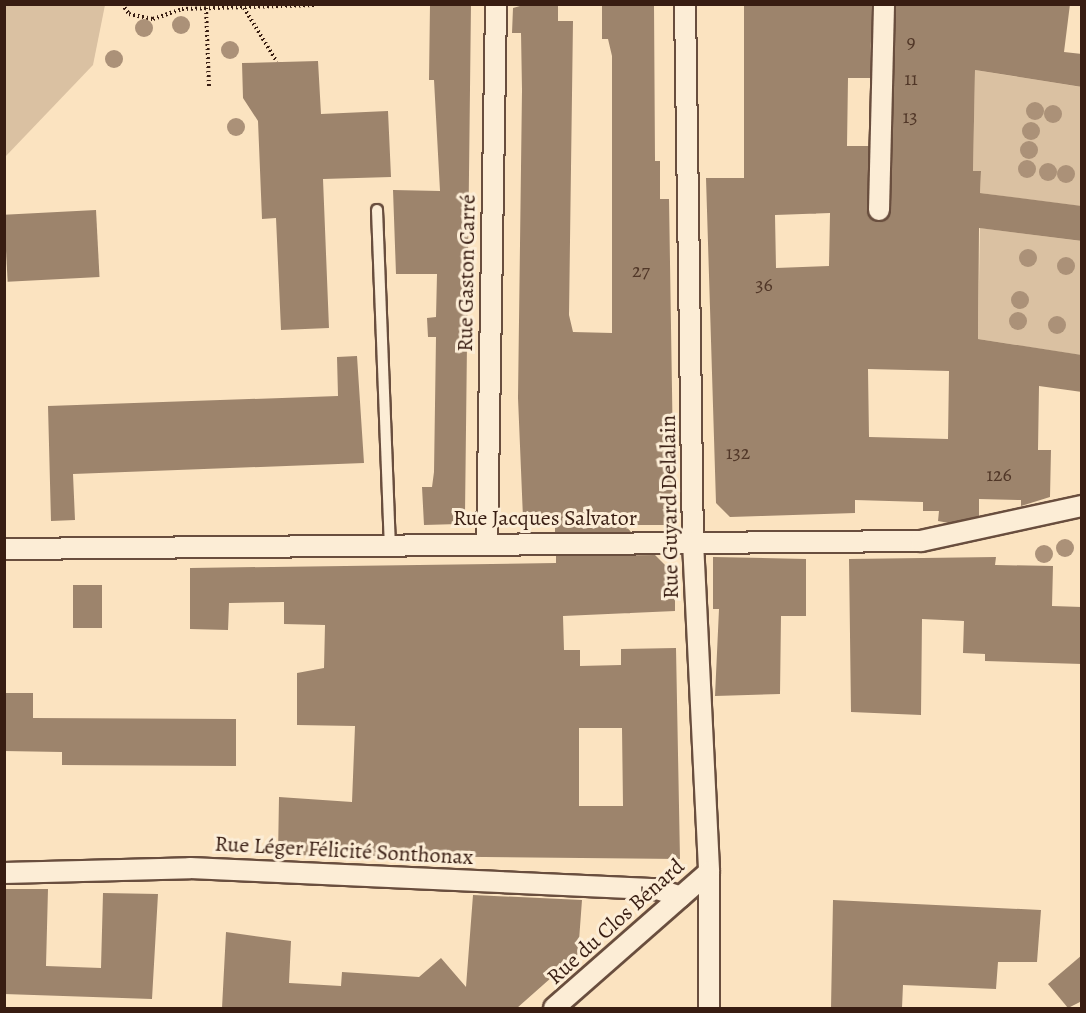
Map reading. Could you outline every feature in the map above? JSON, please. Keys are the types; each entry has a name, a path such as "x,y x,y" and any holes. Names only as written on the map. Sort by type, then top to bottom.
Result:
{"street":[{"name":"Rue Gaston Carré","path":"487,543 496,4"},
{"name":"Rue Guyard Delalain","path":"685,4 693,542 708,872 709,1008"},
{"path":"879,210 884,4"},
{"name":"Rue Jacques Salvator","path":"4,549 921,541 1082,507"},
{"name":"Rue Léger Félicité Sonthonax","path":"4,873 190,868 657,889 681,897"},
{"name":"Rue du Clos Bénard","path":"554,1008 708,872"}],"lane":[{"path":"378,210 390,544"}],"path":[{"path":"122,4 129,14 153,19 163,13 206,8 316,5"},
{"path":"243,7 277,62"},
{"path":"206,8 209,87"}],"shaded area":[{"path":"4,5 105,5 93,65 5,157"},
{"path":"975,70 1081,87 1081,206 980,193 981,171 973,171"},
{"path":"980,228 1081,241 1081,355 978,339"}],"building":[{"path":"430,4 471,4 465,514 459,524 424,525 422,487 432,487 434,472 436,337 428,337 427,318 436,317 437,274 396,274 393,190 440,191 434,80 429,80"},
{"path":"527,4 558,4 558,21 573,21 569,315 573,332 612,333 612,56 608,39 602,39 602,4 654,4 655,161 660,161 660,199 669,199 674,517 666,525 625,525 631,532 555,532 555,523 529,523 523,518 518,398 521,33 512,33 513,8"},
{"path":"744,4 872,4 870,78 848,78 847,146 869,146 867,210 879,222 891,210 896,4 1070,4 1064,52 1082,54 1082,87 975,70 973,171 981,171 980,193 1082,206 1082,241 979,228 978,339 1082,355 1082,392 1039,386 1038,450 1051,450 1050,497 1021,506 1021,500 979,499 979,516 949,523 938,521 939,511 923,511 923,502 855,500 855,513 730,517 716,503 706,178 744,178","holes":["830,213 829,266 776,268 775,215","868,369 949,371 948,439 869,437"]},
{"path":"318,61 321,114 388,111 391,177 323,179 329,328 281,330 276,218 262,219 258,121 243,98 242,63"},
{"path":"96,210 100,277 8,282 4,215"},
{"path":"357,356 364,463 73,474 75,520 51,521 48,406 338,396 337,357"},
{"path":"655,555 675,575 675,611 563,616 564,650 580,650 580,666 621,665 621,649 676,648 680,859 278,855 279,797 352,802 355,726 297,725 297,673 324,668 325,625 284,624 284,602 229,603 228,630 190,629 190,568 556,563 556,556","holes":["579,728 622,728 623,806 579,806"]},
{"path":"713,557 806,559 806,616 781,616 780,694 715,696 719,609 713,609"},
{"path":"996,557 995,565 1053,566 1052,606 1082,607 1082,664 985,661 985,654 963,653 964,621 922,619 921,715 851,712 849,559"},
{"path":"73,585 102,585 102,628 73,628"},
{"path":"4,693 33,693 33,718 236,719 236,766 62,765 62,752 4,751"},
{"path":"4,889 48,889 46,966 101,968 103,893 158,894 152,999 4,994"},
{"path":"473,895 582,900 578,954 517,1008 222,1008 226,932 291,941 289,983 341,986 342,972 419,977 441,958 466,987"},
{"path":"833,900 1041,910 1037,962 998,962 996,989 903,985 902,1008 831,1008"},
{"path":"1082,955 1082,1001 1068,1008 1048,984"}]}
